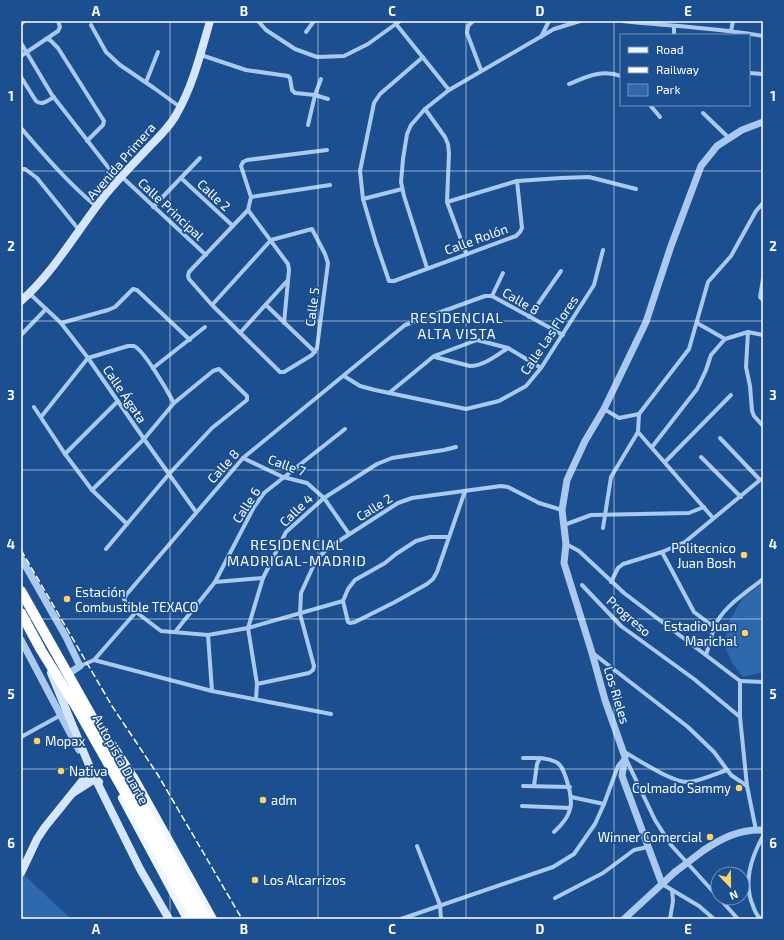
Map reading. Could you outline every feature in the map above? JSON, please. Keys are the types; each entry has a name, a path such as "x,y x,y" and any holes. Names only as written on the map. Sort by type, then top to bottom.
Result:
{"highway":[{"path":"21,591 78,691 138,807"},
{"path":"21,629 22,614"},
{"name":"Autopista Duarte","path":"22,614 41,650 206,919"},
{"name":"Autopista Duarte","path":"138,807 196,919"}],"main road":[{"name":"Avenida Primera","path":"21,301 30,293 64,252 79,230 120,179 171,122 180,108 200,54 210,21"},
{"path":"41,650 95,779 140,869 169,919"},
{"path":"78,691 135,779 213,919"},
{"path":"78,710 117,788 187,919"},
{"path":"21,873 37,839 51,818 74,793 91,770"},
{"path":"74,793 95,779"},
{"path":"95,779 98,780 174,919"},
{"path":"74,793 90,787 94,787 101,791"}],"street":[{"path":"21,24 24,21"},
{"path":"21,56 58,31 60,28 58,21"},
{"path":"258,21 266,30 295,49 317,57 344,56 368,44 398,22 422,57 449,90"},
{"path":"306,32 314,21"},
{"path":"473,21 468,26 467,33 482,70"},
{"path":"541,37 549,21"},
{"path":"427,268 402,189 403,159 407,134 411,125 425,109 449,90 554,30 580,21"},
{"path":"623,21 674,27 731,31 763,36"},
{"path":"731,31 733,21"},
{"path":"90,25 106,52 120,65 146,82 180,108"},
{"path":"674,27 674,34"},
{"path":"46,39 50,40 58,48 104,121 103,125 87,141"},
{"name":"Calle Principal","path":"21,43 54,97 87,141 120,179 154,207 206,255"},
{"path":"146,82 158,52"},
{"path":"200,54 246,70 288,76 290,78 292,90 295,93 315,95 328,99"},
{"path":"402,189 363,199 360,171 374,103 380,94 422,57"},
{"path":"750,73 763,74"},
{"path":"569,84 598,74 614,74 620,76"},
{"path":"21,77 36,101 39,103 43,103 54,97"},
{"path":"308,125 315,95 321,79"},
{"path":"651,106 660,117"},
{"path":"425,109 445,137 448,144 447,202 466,253"},
{"path":"703,113 729,138"},
{"name":"Los Rieles","path":"710,889 670,845 655,820 624,754 605,700 564,563 566,544 562,510 567,480 570,473 585,441 604,409 646,322 671,246 702,166 717,146 742,130 763,122"},
{"path":"21,128 58,172 97,207"},
{"path":"266,305 315,352 282,373 212,305 190,280 188,276 189,272 248,210 251,196 242,162 247,160 327,150"},
{"path":"154,207 200,158"},
{"path":"21,169 25,169 37,178 79,230"},
{"path":"447,202 517,181 581,176 636,189"},
{"name":"Calle 2","path":"181,178 233,226"},
{"name":"Calle Rolón","path":"363,199 389,281 394,281 466,253 516,236 522,228 517,181"},
{"path":"251,196 330,185"},
{"path":"602,528 611,477 638,432 639,414 688,352 708,282 731,256 756,211 763,203"},
{"path":"248,210 288,264 289,270 284,323"},
{"name":"Calle 5","path":"271,240 312,229 326,254 328,263 317,348 315,352"},
{"path":"212,305 271,240"},
{"name":"Calle Las Flores","path":"344,376 360,386 466,409 499,401 526,386 542,368 594,285 603,250"},
{"path":"529,317 561,271"},
{"path":"492,296 503,273"},
{"path":"763,279 760,297 763,300"},
{"path":"240,333 288,280"},
{"path":"61,323 115,307 133,289 137,290 190,340"},
{"name":"Calle Ágata","path":"30,293 61,323 88,358 196,512"},
{"name":"Calle 8","path":"343,601 248,628 208,635 161,631 136,612 126,603 124,599 243,458 405,325 485,296 492,296 562,335"},
{"path":"21,335 46,309"},
{"path":"697,323 725,338"},
{"path":"153,368 205,327"},
{"path":"748,332 746,367 750,386 752,411 754,416 763,426"},
{"path":"652,447 697,389 711,355 725,338 748,332 763,334"},
{"path":"389,393 434,356 477,340 508,348 542,368"},
{"path":"41,418 88,358 128,346 134,346 139,349 153,368 174,403"},
{"path":"434,356 470,366 476,366 508,348"},
{"path":"92,490 144,439 174,403 216,369 218,369 247,396 248,398 212,428 169,474 106,549"},
{"path":"665,462 731,395"},
{"path":"65,454 118,401"},
{"path":"34,406 65,454 92,490 127,524"},
{"path":"604,409 619,418 639,414"},
{"name":"Calle 6","path":"175,632 214,582 254,507 264,493 345,429"},
{"path":"638,432 713,518"},
{"path":"611,582 618,568 623,564 662,552 685,542 762,480 720,438"},
{"name":"Calle 4","path":"256,699 257,684 248,628 262,578 286,532 324,498 377,464 392,458 456,447"},
{"path":"701,457 741,497"},
{"name":"Calle 7","path":"243,458 283,477 307,483 324,498 349,534"},
{"name":"Calle 2","path":"257,684 309,673 313,670 314,666 300,614 301,593 316,560 328,548 405,500 501,486 508,487 539,503 562,510"},
{"path":"448,537 430,537 416,541 385,563 355,580 348,589 343,601 348,622 355,622 395,602 433,579 437,572 465,491"},
{"path":"564,525 591,515 605,516 689,513 704,507"},
{"path":"566,544 579,552 624,593 740,681 763,682"},
{"path":"662,552 694,612 714,627"},
{"path":"21,558 63,631 80,666"},
{"path":"214,582 262,578"},
{"path":"706,655 714,627 726,609 763,579"},
{"name":"Progreso","path":"582,585 621,626 694,679 740,717"},
{"path":"68,674 80,666 94,660 136,612"},
{"path":"208,635 212,691"},
{"path":"21,640 91,770"},
{"path":"592,653 688,728 714,752 731,775 747,786"},
{"path":"94,660 212,691 332,714"},
{"path":"624,919 675,872 704,850 725,837 759,830 747,786 740,717 740,681"},
{"path":"21,737 61,715"},
{"path":"624,754 677,780 688,782 702,779 727,770"},
{"path":"401,919 553,867 574,854 595,824 624,754"},
{"path":"624,754 622,776 662,884 699,906 714,919"},
{"path":"523,758 540,758 557,762 561,767 570,787 572,797 568,815 564,824 554,832"},
{"path":"534,786 537,764 540,758"},
{"path":"523,786 570,787"},
{"path":"572,797 604,804"},
{"path":"522,806 570,808"},
{"path":"761,919 757,916 749,896 749,872 756,850 763,836"},
{"path":"417,846 440,905 441,919"},
{"path":"555,898 603,873 634,850 649,847"},
{"path":"670,919 673,901 672,890"},
{"name":"Los Rieles","path":"726,906 738,919"}],"green space":[{"name":"Estadio Juan Marichal","path":"763,583 763,672 743,677 733,664 724,645 729,621 743,598"},
{"path":"24,875 71,919 21,919 21,883"}],"railway":[{"path":"21,550 112,706 158,775 242,919"}],"place":[{"name":"Politecnico Juan Bosh","path":"744,555"},
{"name":"Estación Combustible TEXACO","path":"67,599"},
{"name":"Estadio Juan Marichal","path":"745,633"},
{"name":"Mopax","path":"37,741"},
{"name":"Nativa","path":"61,771"},
{"name":"Colmado Sammy","path":"739,788"},
{"name":"adm","path":"263,800"},
{"name":"Winner Comercial","path":"710,837"},
{"name":"Los Alcarrizos","path":"255,880"}],"district":[{"name":"RESIDENCIAL ALTA VISTA","path":"457,326"},
{"name":"RESIDENCIAL MADRIGAL-MADRID","path":"297,552"}]}
